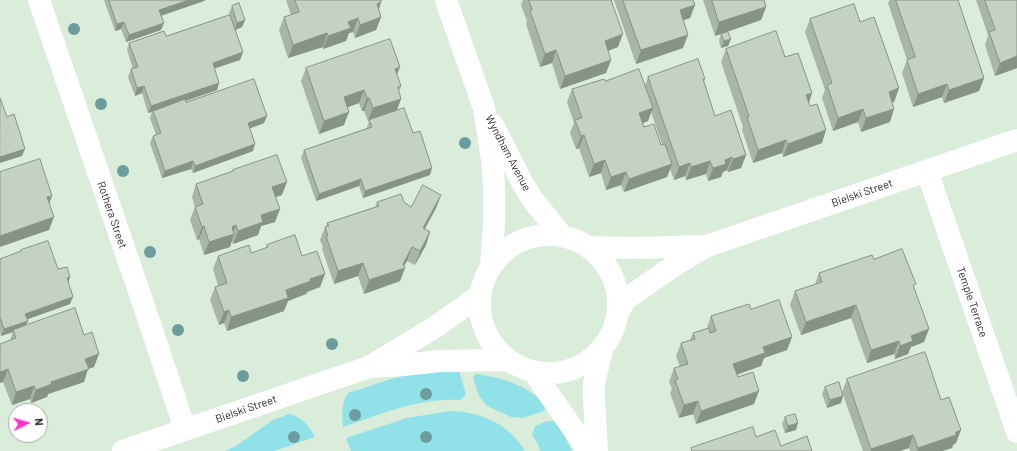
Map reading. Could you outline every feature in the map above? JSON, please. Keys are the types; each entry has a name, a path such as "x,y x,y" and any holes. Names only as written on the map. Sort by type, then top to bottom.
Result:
{"street":[{"name":"Rothera Street","path":"39,0 185,430"},
{"name":"Wyndham Avenue","path":"446,0 484,108 522,184 562,236"},
{"name":"Wyndham Avenue","path":"484,108 492,160 494,185 494,225 491,266"},
{"name":"Bielski Street","path":"617,314 626,299 678,263 707,246 1017,140"},
{"name":"Temple Terrace","path":"927,171 1017,432"},
{"path":"542,235 562,236 576,240 588,247 602,260 612,276 618,295 617,314 612,331 603,346 590,360 573,369 554,373 535,372 520,368 508,360 494,347 485,331 480,314 480,295 484,280 491,266 505,251 522,240 542,235"},
{"name":"Bielski Street","path":"588,247 636,248 707,246"},
{"name":"Bielski Street","path":"123,451 369,367 437,326 480,295"},
{"path":"597,451 594,384 603,346"},
{"name":"Bielski Street","path":"369,367 440,361 508,360"},
{"path":"535,372 539,380 584,443 587,451"}],"shaded area":[{"path":"459,371 466,394 461,400 431,401 416,404 386,412 343,427 343,405 348,393 391,379 421,372"},
{"path":"476,374 505,380 523,387 547,405 544,411 523,418 511,417 487,406 479,396 473,378"},
{"path":"450,411 472,414 493,421 510,433 525,451 351,451 346,438 407,418"},
{"path":"289,414 305,422 315,437 274,451 225,451 236,446 273,420"},
{"path":"557,420 572,451 540,451 538,444 532,435 535,426 545,422"}],"building":[{"path":"109,0 189,0 159,10 164,23 129,35 124,22 117,24"},
{"path":"295,0 381,0 381,2 377,4 381,17 360,25 358,18 348,22 351,28 328,36 327,33 293,45 284,17 299,12"},
{"path":"529,0 611,0 623,34 605,41 611,60 565,76 556,50 545,54 530,11 532,10"},
{"path":"623,0 693,0 695,5 680,10 688,35 641,50"},
{"path":"712,0 764,0 766,7 719,22"},
{"path":"896,0 958,0 984,78 949,90 947,84 918,94 907,60 915,57"},
{"path":"985,0 1017,0 1017,56 1000,63 989,32 995,30"},
{"path":"239,3 245,20 237,23 232,6"},
{"path":"854,4 860,22 874,17 899,88 889,92 894,109 866,118 863,109 838,118 827,85 832,83 810,19"},
{"path":"230,15 243,52 213,63 219,83 151,106 144,86 137,88 131,69 138,67 129,43 164,31 166,36"},
{"path":"776,31 785,57 798,53 812,93 806,95 810,106 817,104 826,130 788,144 786,140 758,150 747,117 749,116 726,49"},
{"path":"728,32 731,39 724,41 721,34"},
{"path":"390,39 400,67 395,69 401,86 398,87 401,99 373,108 364,90 344,97 349,112 324,121 306,68"},
{"path":"698,59 715,116 731,110 746,155 733,159 732,157 725,160 726,164 713,168 710,161 691,167 690,163 679,167 648,77"},
{"path":"639,69 653,108 639,113 644,127 654,124 661,145 665,144 672,164 629,179 626,172 611,177 605,160 594,164 584,135 581,136 575,120 582,118 572,89 604,79 605,81"},
{"path":"254,79 267,116 248,123 255,144 195,166 193,161 165,171 153,136 161,133 153,111 185,99 186,102"},
{"path":"0,98 7,117 14,114 25,149 0,157"},
{"path":"404,108 413,133 420,131 432,168 365,191 361,179 319,194 304,150 372,127 369,120"},
{"path":"277,155 287,182 272,187 280,209 261,215 263,222 238,231 236,225 232,227 234,234 209,242 204,226 202,227 195,207 203,204 196,184"},
{"path":"40,159 52,196 47,197 54,217 0,236 0,172"},
{"path":"423,185 441,195 423,228 430,232 420,251 412,247 403,264 405,268 369,280 363,263 338,271 326,236 328,236 325,227 329,226 327,223 379,206 377,202 401,194 404,202 411,207"},
{"path":"295,235 302,256 317,251 325,274 286,290 288,298 231,317 229,310 224,312 215,287 227,283 218,256 249,245 251,253 268,247 267,245"},
{"path":"48,241 58,269 67,267 70,277 67,278 73,297 25,314 28,321 4,329 0,317 0,259"},
{"path":"902,249 916,284 913,285 929,329 911,336 913,341 900,346 899,341 871,350 856,305 806,322 795,291 822,282 819,273 872,255 874,259"},
{"path":"779,300 792,337 763,347 765,353 733,364 738,377 753,372 759,391 701,411 698,401 684,405 675,380 678,379 674,368 688,364 681,343 695,339 693,333 709,328 710,333 716,331 711,316 749,304 751,309"},
{"path":"75,308 84,335 92,332 99,354 85,359 89,369 51,382 52,384 36,390 34,386 16,392 8,369 0,372 0,344 16,338 13,330"},
{"path":"925,352 941,400 949,397 961,430 956,432 956,435 918,448 913,435 871,449 847,379"},
{"path":"839,382 843,396 830,400 825,387"},
{"path":"795,414 798,423 788,426 785,417"},
{"path":"753,427 756,437 775,430 781,446 807,436 812,451 692,451 691,448"}]}
